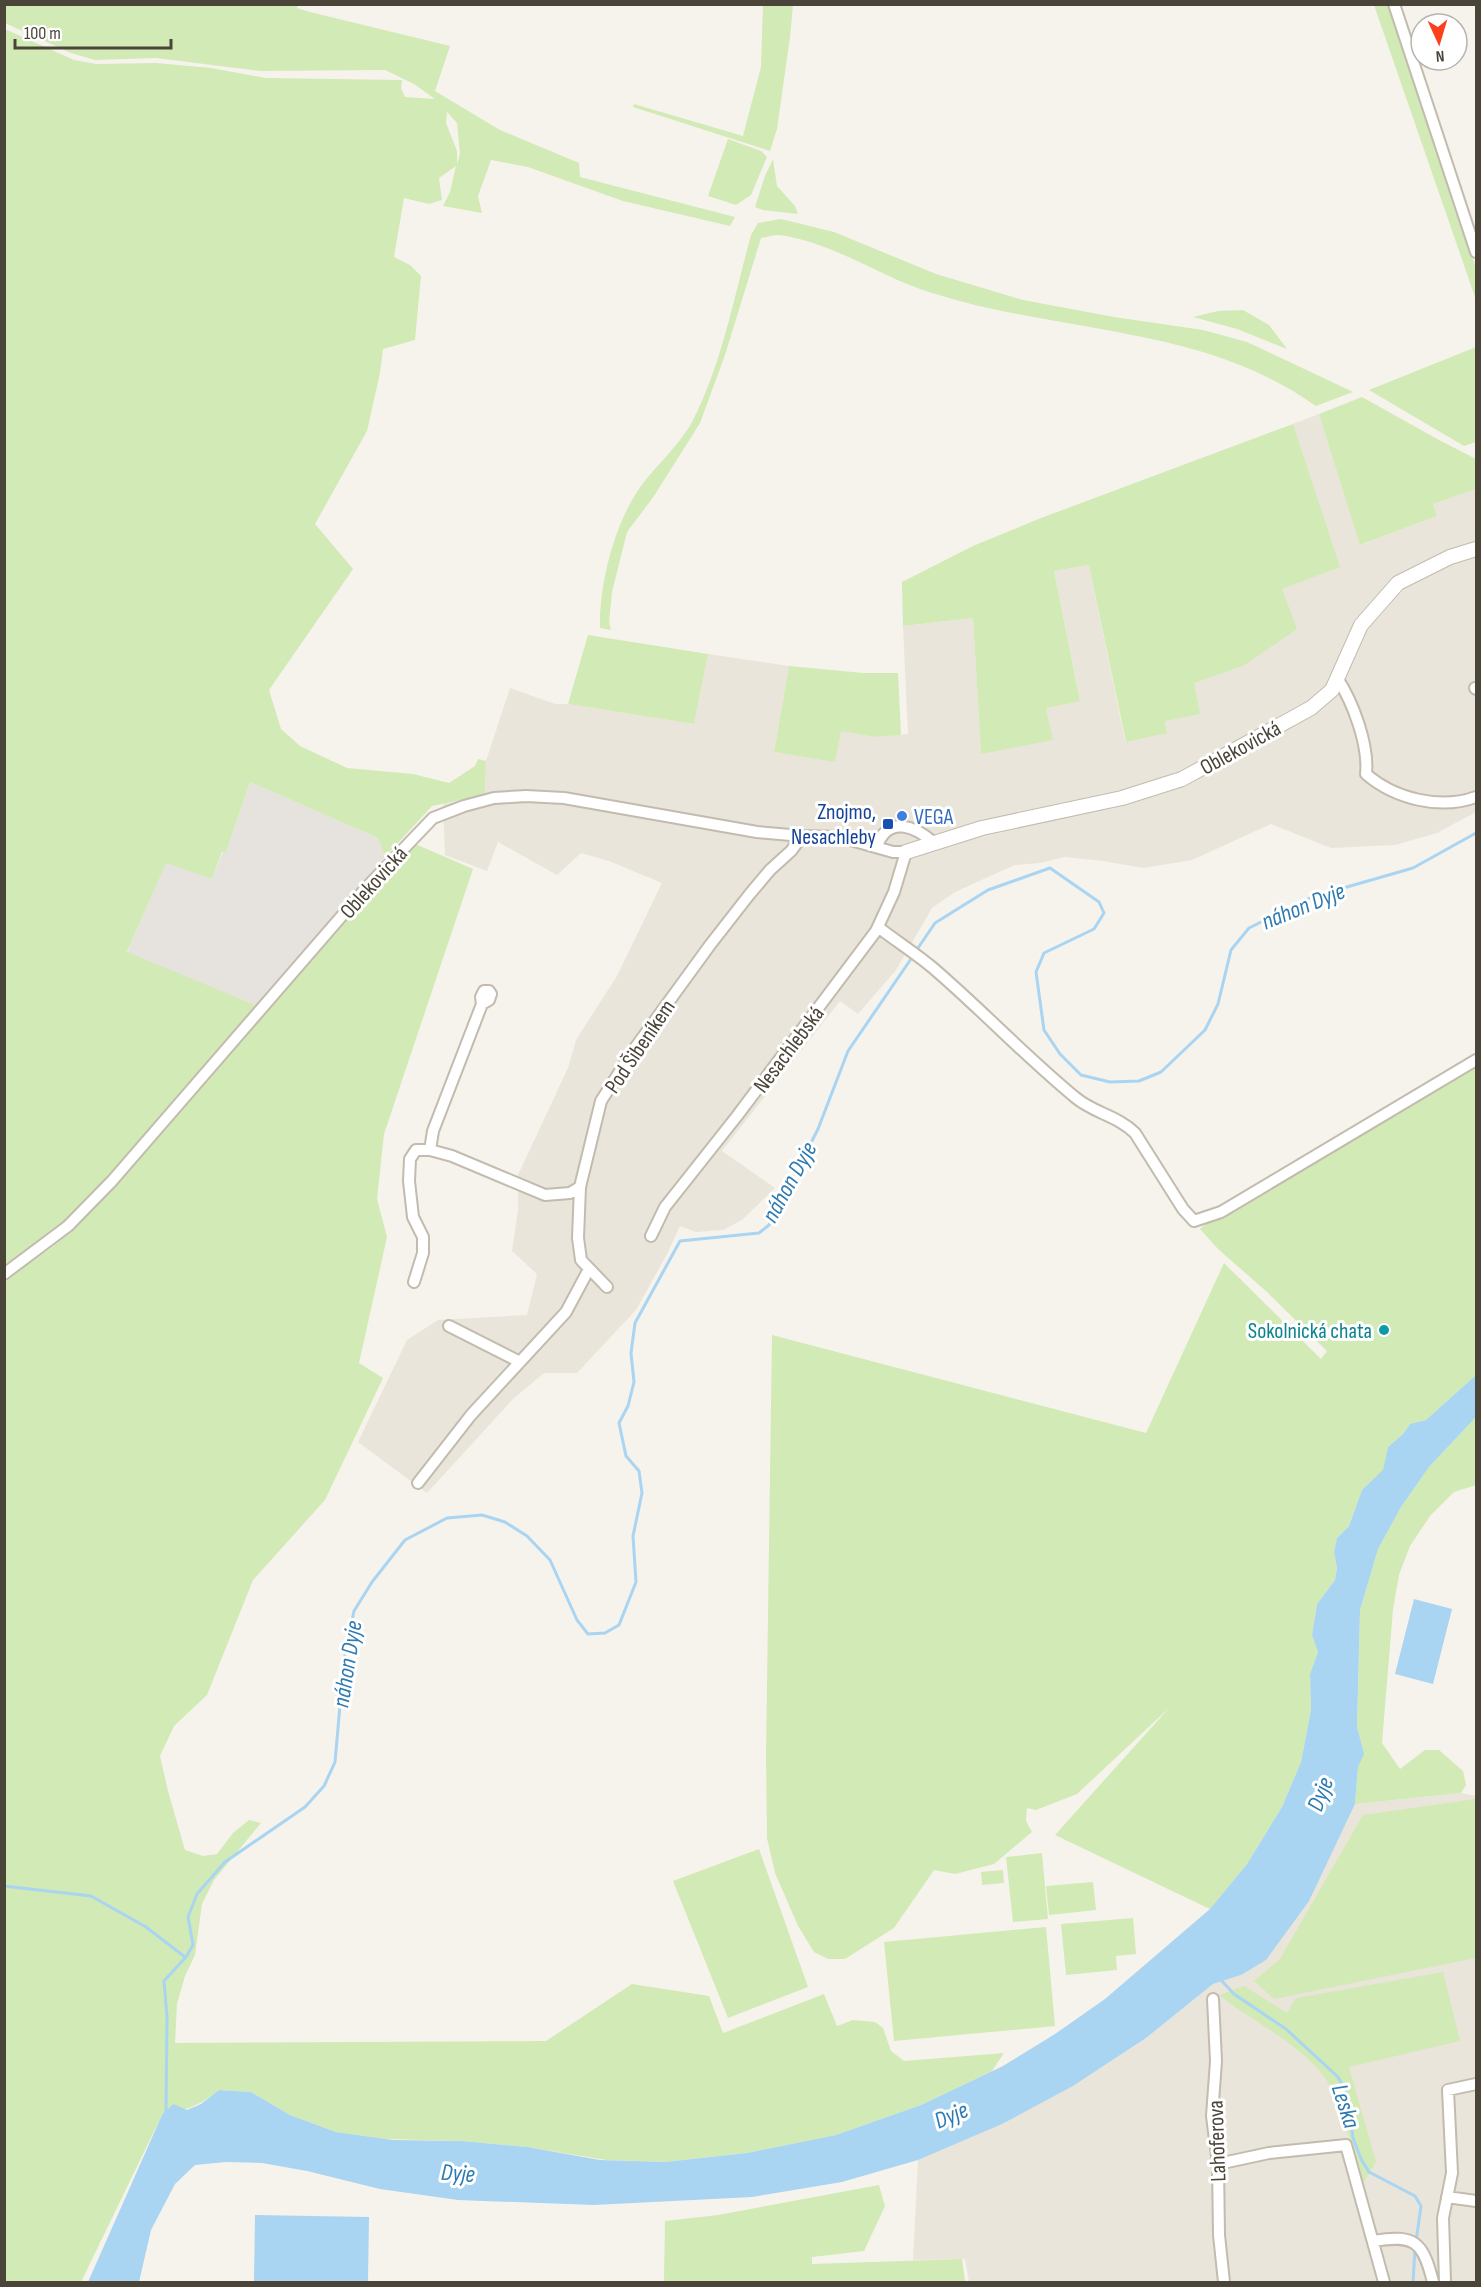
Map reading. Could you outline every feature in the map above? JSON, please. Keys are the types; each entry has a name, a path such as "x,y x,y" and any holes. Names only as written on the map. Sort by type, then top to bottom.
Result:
{"street":[{"path":"1394,4 1476,252"},
{"name":"Oblekovická","path":"4,1274 68,1226 112,1181 366,888 433,818 484,801 526,796 564,798 757,832 840,837 893,852 906,852 982,828 1122,798 1182,779 1311,708 1332,690 1360,625 1398,583 1450,557 1476,549"},
{"path":"1338,678 1347,692 1368,758 1366,774 1379,785 1429,803 1451,804 1476,797"},
{"path":"878,846 881,836 888,829 898,827 913,829 934,843"},
{"name":"Pod Šibeníkem","path":"607,1287 581,1260 578,1238 580,1187 601,1101 634,1048 710,945 756,886 791,851 802,836"},
{"name":"Nesachlebská","path":"651,1236 665,1207 854,962 878,927 894,892 906,852"},
{"path":"878,927 908,951 921,958 1078,1099 1127,1125 1135,1133 1183,1209 1194,1221 1221,1212 1476,1060"},
{"path":"430,1150 433,1131 482,1004"},
{"path":"414,1282 423,1253 423,1237 413,1217 408,1181 410,1159 416,1150 430,1150 452,1156 545,1195 570,1193 580,1187"},
{"path":"418,1483 471,1415 566,1312 589,1269"},
{"path":"449,1326 520,1362"},
{"name":"Lahoferova","path":"1213,1999 1216,2061 1212,2116 1218,2164 1219,2235 1224,2283"},
{"path":"1445,2283 1443,2222 1452,2173 1448,2091 1476,2084"},
{"path":"1218,2164 1269,2153 1346,2145 1384,2283"},
{"path":"1447,2197 1476,2201"},
{"path":"1374,2241 1398,2237 1414,2244 1428,2261 1433,2283"}],"shaded area":[{"path":"1319,414 1361,545 1437,516 1433,504 1476,489 1476,812 1437,833 1395,845 1331,848 1271,824 1192,860 1143,868 1065,857 1040,863 1015,865 955,892 932,908 896,970 858,1014 840,1001 722,1151 775,1188 742,1220 723,1230 696,1232 680,1226 636,1310 577,1373 544,1373 513,1399 427,1493 358,1442 407,1340 438,1320 527,1315 537,1274 512,1251 518,1210 518,1175 568,1068 576,1040 617,976 662,883 609,861 581,853 557,875 498,842 487,871 445,855 443,804 485,795 486,761 510,688 555,704 568,704 694,724 708,654 789,666 774,752 835,761 840,730 875,737 908,734 903,626 973,618 981,753 1052,740 1046,708 1080,700 1054,571 1089,565 1125,741 1167,732 1165,721 1193,683 1243,666 1281,589 1339,567 1293,424"},
{"path":"250,782 378,838 385,857 258,1007 127,953 166,862 212,879 223,852 226,852"},
{"path":"1461,1793 1476,1796 1476,2282 969,2282 965,2259 913,2260 918,2160 1001,2124 1073,2086 1146,2038 1213,1984 1241,1975 1306,1905 1355,1804"}],"green space":[{"path":"5,5 298,5 297,8 310,12 450,46 435,91 500,130 579,163 580,177 735,217 730,226 623,201 528,167 491,160 478,196 482,213 443,206 450,192 456,166 439,178 442,200 429,204 404,198 394,257 410,265 421,276 415,340 383,349 367,431 315,524 353,569 269,690 281,729 300,746 347,768 413,774 449,783 475,766 478,759 486,761 485,795 432,806 385,857 378,838 250,782 226,852 222,852 212,879 166,863 127,952 267,1010 413,843 473,869 384,1134 377,1199 387,1237 359,1363 383,1378 325,1500 253,1580 207,1695 174,1726 160,1756 185,1850 203,1856 217,1854 233,1833 249,1820 261,1823 214,1880 202,1904 195,1955 185,1976 177,2004 175,2043 546,2041 632,1984 709,1996 723,2033 824,1994 837,2026 853,2020 875,2022 883,2028 891,2051 904,2061 1004,2053 992,2071 921,2105 836,2135 747,2153 665,2162 606,2160 527,2147 462,2141 385,2139 336,2132 290,2115 251,2092 219,2090 192,2107 162,2115 81,2282 5,2282 5,1279 51,1248 78,1225 193,1094 64,1222 35,1246 5,1264 5,29 74,60 96,64 156,63 211,68 266,78 402,80 401,88 405,97 435,99 414,84 385,70 261,71 156,58 95,60 71,53 5,23","holes":["447,112 457,123 460,154 457,164 457,151 446,123"]},
{"path":"763,5 793,5 777,129 770,151 633,107 634,104 743,136 761,67"},
{"path":"1374,5 1388,5 1476,268 1476,300"},
{"path":"728,139 761,151 767,157 751,195 736,205 708,196"},
{"path":"773,159 777,186 795,206 798,214 755,207"},
{"path":"781,219 834,232 936,274 1023,300 1114,317 1203,330 1247,342 1353,392 1316,406 1272,380 1226,360 1179,345 981,306 932,293 837,252 799,239 779,235 761,238 725,355 700,423 654,496 627,532 612,592 609,622 611,630 600,628 602,592 610,554 623,517 641,486 687,430 702,400 719,354 751,235 758,223"},
{"path":"1243,310 1269,325 1287,349 1237,329 1193,317 1218,311"},
{"path":"1476,347 1476,442 1464,446 1369,390"},
{"path":"1362,397 1476,459 1476,489 1433,504 1437,516 1360,545 1319,414"},
{"path":"1293,424 1340,567 1282,589 1297,629 1243,666 1194,683 1200,714 1165,721 1167,733 1126,742 1089,565 1054,571 1080,701 1046,708 1053,740 981,754 973,618 903,626 902,582 973,546 1041,518"},
{"path":"588,635 708,654 694,724 568,704"},
{"path":"789,666 863,673 898,673 901,735 875,737 841,731 835,762 774,752"},
{"path":"1476,1063 1476,1375 1426,1420 1410,1424 1403,1434 1388,1447 1384,1470 1362,1490 1349,1526 1337,1538 1334,1552 1337,1568 1335,1580 1317,1604 1312,1635 1318,1652 1310,1674 1311,1710 1301,1762 1282,1807 1247,1864 1210,1909 1055,1835 1169,1708 1077,1794 1036,1810 1027,1808 1026,1821 1032,1832 994,1864 955,1874 934,1870 894,1928 845,1959 828,1959 814,1952 798,1926 775,1873 767,1838 766,1755 772,1335 1146,1433 1224,1263 1321,1359 1327,1351 1267,1292 1218,1249 1200,1229 1208,1222 1238,1207"},
{"path":"1476,1417 1476,1485 1454,1492 1430,1516 1410,1546 1399,1575 1393,1609 1382,1743 1400,1769 1425,1750 1439,1750 1463,1771 1466,1785 1461,1793 1355,1804 1358,1767 1363,1754 1357,1727 1360,1610 1378,1549 1401,1507 1429,1467"},
{"path":"1476,1799 1476,1958 1274,1999 1254,1981 1280,1959 1363,1815"},
{"path":"759,1849 808,1987 728,2018 673,1881"},
{"path":"1042,1853 1048,1919 1013,1922 1006,1857"},
{"path":"1003,1870 1004,1883 982,1885 981,1872"},
{"path":"1093,1882 1096,1910 1049,1915 1046,1886"},
{"path":"1133,1918 1136,1954 1116,1956 1117,1970 1066,1975 1061,1924"},
{"path":"1046,1927 1055,2026 894,2041 884,1942"},
{"path":"1443,1972 1460,2041 1349,2067 1376,2162 1364,2182 1337,2100 1325,2078 1302,2053 1219,1995 1244,1986 1287,2013 1296,1998"},
{"path":"879,2185 885,2206 864,2251 812,2257 812,2264 962,2259 965,2282 664,2282 665,2221 718,2215"}],"water":[{"name":"Dyje","path":"1476,1375 1476,1417 1429,1467 1401,1507 1378,1549 1360,1610 1357,1727 1364,1754 1358,1767 1355,1804 1309,1901 1266,1960 1241,1975 1213,1984 1146,2038 1073,2086 1002,2124 918,2160 842,2182 752,2197 594,2205 458,2200 380,2189 307,2171 262,2163 226,2162 195,2165 175,2184 151,2230 139,2282 88,2282 162,2115 173,2104 187,2110 201,2104 219,2090 251,2092 290,2115 336,2132 393,2140 462,2141 527,2147 600,2160 665,2162 747,2153 836,2135 921,2105 1003,2066 1055,2034 1105,1999 1210,1909 1247,1864 1282,1807 1301,1762 1311,1710 1310,1674 1318,1652 1312,1635 1317,1604 1335,1580 1337,1568 1334,1552 1337,1538 1349,1526 1362,1490 1383,1470 1388,1447 1403,1434 1410,1424 1426,1420"},
{"path":"1414,1599 1452,1609 1433,1684 1395,1674"},
{"path":"255,2215 369,2217 368,2282 254,2282"}],"waterway":[{"name":"náhon Dyje","path":"916,951 935,923 988,890 1050,868 1099,902 1104,913 1094,929 1044,953 1036,972 1044,1030 1060,1054 1081,1075 1110,1082 1139,1081 1161,1072 1205,1030 1218,1004 1231,950 1249,928 1312,897 1413,868 1476,833"},
{"name":"náhon Dyje","path":"166,2114 167,2017 164,1981 186,1957 193,1945 188,1917 197,1894 225,1862 305,1807 324,1786 335,1762 344,1660 354,1611 372,1582 405,1540 447,1518 482,1515 505,1522 527,1536 550,1560 577,1620 588,1634 605,1633 619,1625 636,1582 633,1536 642,1493 639,1471 626,1456 619,1423 628,1406 634,1382 631,1353 635,1323 680,1241 759,1233 769,1225 818,1129 848,1051 913,956"},
{"path":"4,1886 91,1896 146,1927 185,1957"},
{"name":"Leska","path":"1221,1980 1234,1994 1286,2029 1338,2077 1347,2094 1353,2138 1369,2172 1415,2196 1421,2206 1416,2242"},
{"name":"Leska","path":"1413,2282 1415,2248"}],"place":[{"name":"VEGA","path":"902,816"},
{"name":"Znojmo, Nesachleby","path":"888,824"},
{"name":"Sokolnická chata","path":"1384,1330"}]}
